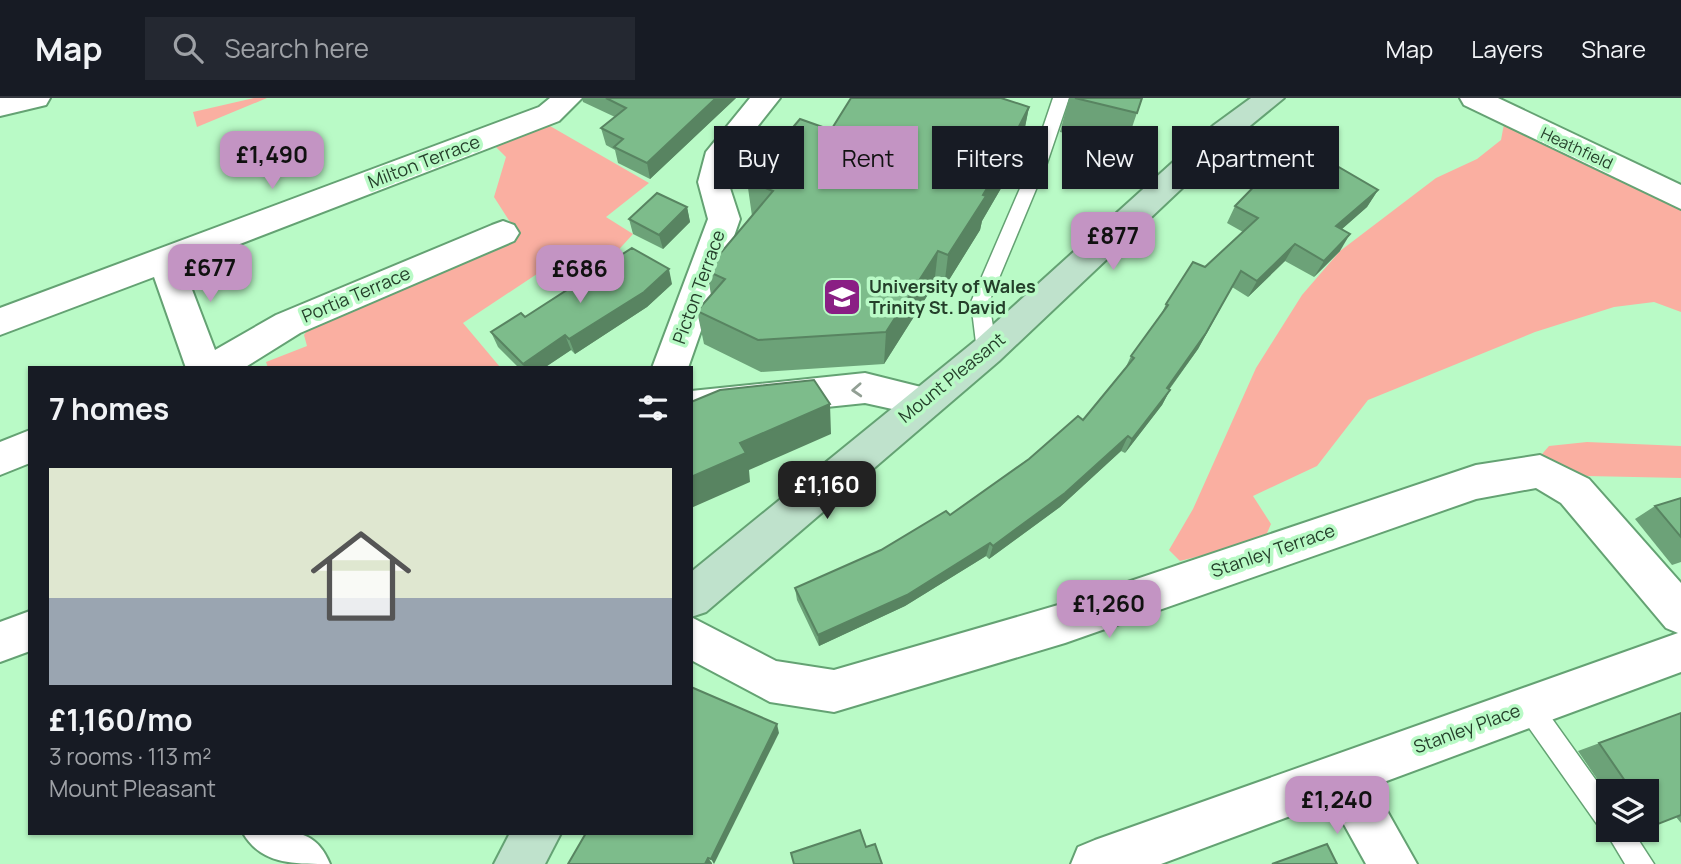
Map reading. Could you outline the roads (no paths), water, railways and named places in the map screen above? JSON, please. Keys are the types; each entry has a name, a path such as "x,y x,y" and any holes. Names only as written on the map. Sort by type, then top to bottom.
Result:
{"street":[{"path":"0,107 36,98"},
{"name":"Milton Terrace","path":"0,322 549,114 568,98"},
{"name":"Picton Terrace","path":"671,366 724,219 713,182 721,152 766,98"},
{"name":"Mount Pleasant","path":"693,596 987,351 1224,132 1270,98"},
{"name":"Heathfield","path":"1474,98 1681,198"},
{"name":"Portia Terrace","path":"217,366 288,324 503,233"},
{"path":"164,260 203,366"},
{"path":"693,406 865,388 924,401"},
{"path":"0,459 28,447"},
{"name":"Stanley Terrace","path":"693,639 770,681 834,691 1065,623 1476,482 1540,471 1575,491 1681,614"},
{"name":"Stanley Place","path":"1095,864 1681,652"},
{"path":"1341,775 1392,864"},
{"path":"270,835 306,864"},
{"path":"518,864 536,835"}],"lane":[{"path":"987,351 980,302 1040,163 1061,98"},
{"path":"1529,707 1596,801"},
{"path":"1625,842 1641,864"}],"place":[{"name":"University of Wales Trinity St. David","path":"842,297"}]}
